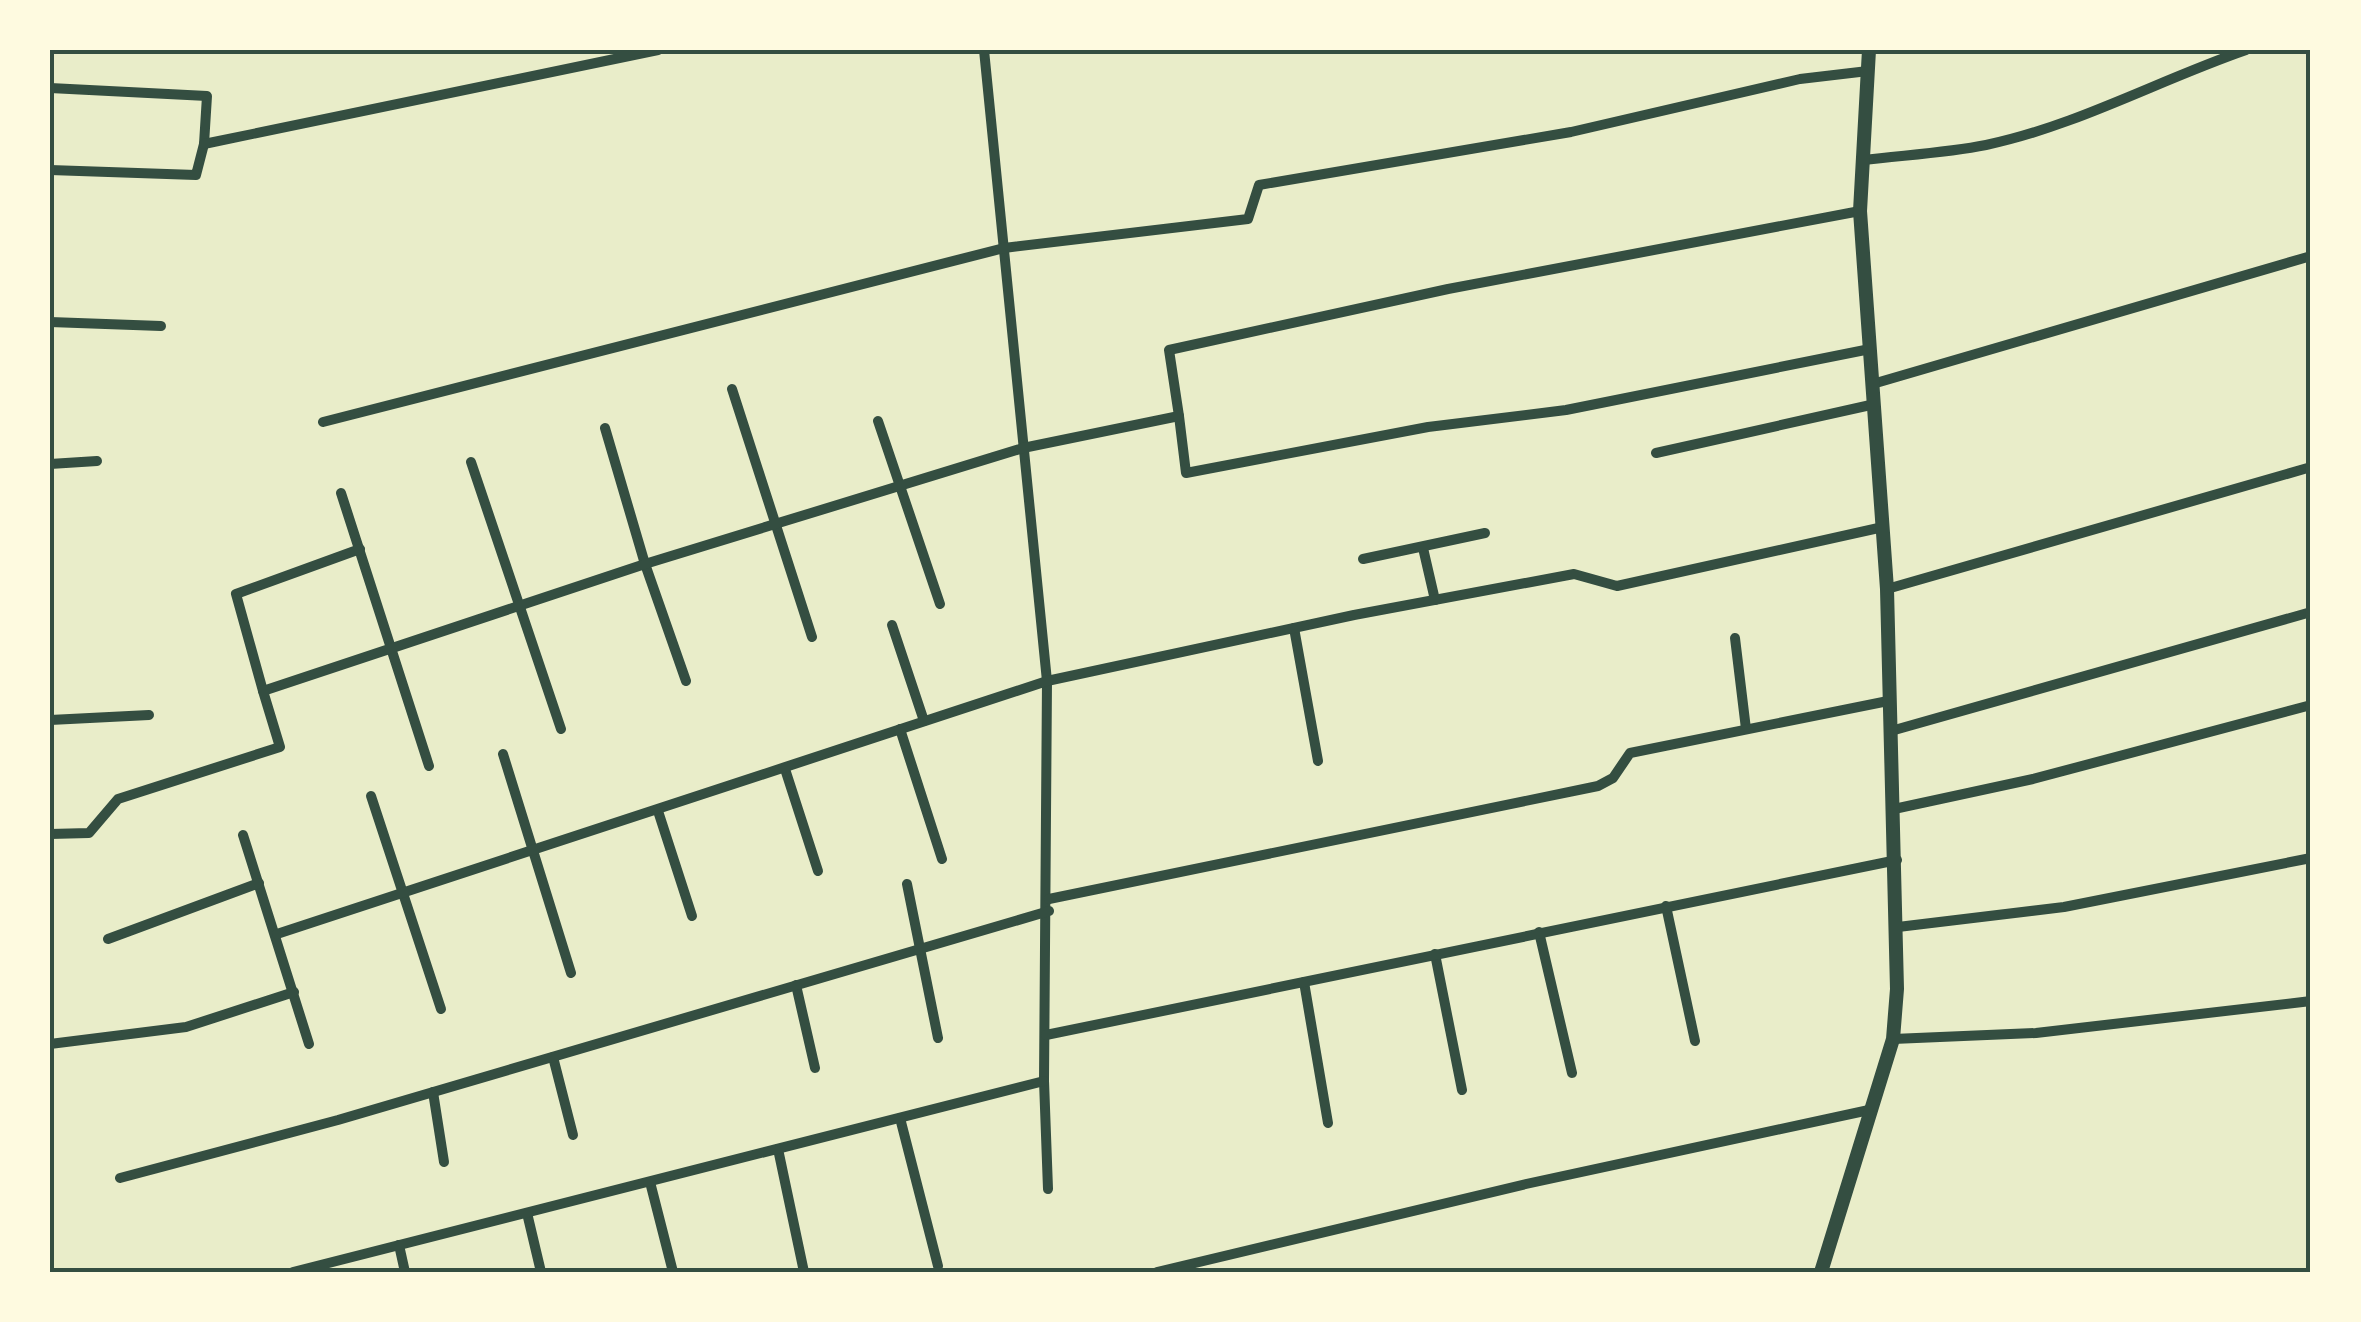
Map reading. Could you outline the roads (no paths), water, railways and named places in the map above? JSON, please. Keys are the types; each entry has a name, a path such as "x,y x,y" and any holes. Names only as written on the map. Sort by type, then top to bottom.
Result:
{"street":[{"path":"204,144 658,50"},
{"path":"984,50 1047,682 1049,905 1044,1082 1048,1190"},
{"path":"1821,1272 1894,1039 1897,860 1888,702 1887,589 1876,382 1860,211 1870,50"},
{"path":"1863,160 2002,140 2094,112 2182,72 2246,50"},
{"path":"323,422 1004,248 1248,219 1259,185 1571,132 1800,79 1868,71"},
{"path":"50,88 207,96 204,144 196,175 50,170"},
{"path":"1860,211 1448,289 1169,350 1186,474 1428,427 1566,410 1870,349"},
{"path":"1876,382 2311,256"},
{"path":"50,322 161,326"},
{"path":"732,389 812,637"},
{"path":"1656,453 1875,404"},
{"path":"263,690 644,564 1023,448 1179,416"},
{"path":"878,421 940,604"},
{"path":"605,428 644,564 686,681"},
{"path":"50,464 97,461"},
{"path":"471,462 561,729"},
{"path":"1887,589 2311,467"},
{"path":"341,494 428,766"},
{"path":"276,934 531,854 1047,682 1294,628 1574,574 1617,586 1883,527"},
{"path":"1363,560 1484,534"},
{"path":"50,834 90,833 118,799 280,747 236,594 360,548"},
{"path":"1422,548 1435,600"},
{"path":"1891,731 2311,612"},
{"path":"892,626 924,721"},
{"path":"1294,628 1318,762"},
{"path":"1735,638 1746,730"},
{"path":"120,1178 796,986 1049,905 1598,786 1613,778 1623,756 1630,752 1888,702"},
{"path":"1894,809 2033,780 2311,705"},
{"path":"50,720 149,715"},
{"path":"900,729 942,859"},
{"path":"503,754 531,854 571,972"},
{"path":"785,769 818,871"},
{"path":"372,796 441,1009"},
{"path":"658,811 692,916"},
{"path":"242,834 310,1044"},
{"path":"1898,927 2064,907 2311,858"},
{"path":"1046,1036 1897,860"},
{"path":"108,939 258,883"},
{"path":"907,884 938,1038"},
{"path":"1666,906 1695,1041"},
{"path":"1539,932 1572,1072"},
{"path":"1435,954 1462,1090"},
{"path":"1304,982 1328,1122"},
{"path":"796,986 815,1068"},
{"path":"50,1044 186,1027 294,992"},
{"path":"1894,1039 2036,1033 2311,1001"},
{"path":"554,1057 573,1135"},
{"path":"294,1272 1044,1082"},
{"path":"433,1092 444,1162"},
{"path":"1157,1272 1526,1184 1869,1110"},
{"path":"900,1118 938,1266"},
{"path":"778,1149 804,1272"},
{"path":"650,1182 673,1272"},
{"path":"527,1213 541,1272"},
{"path":"399,1245 404,1272"}]}
